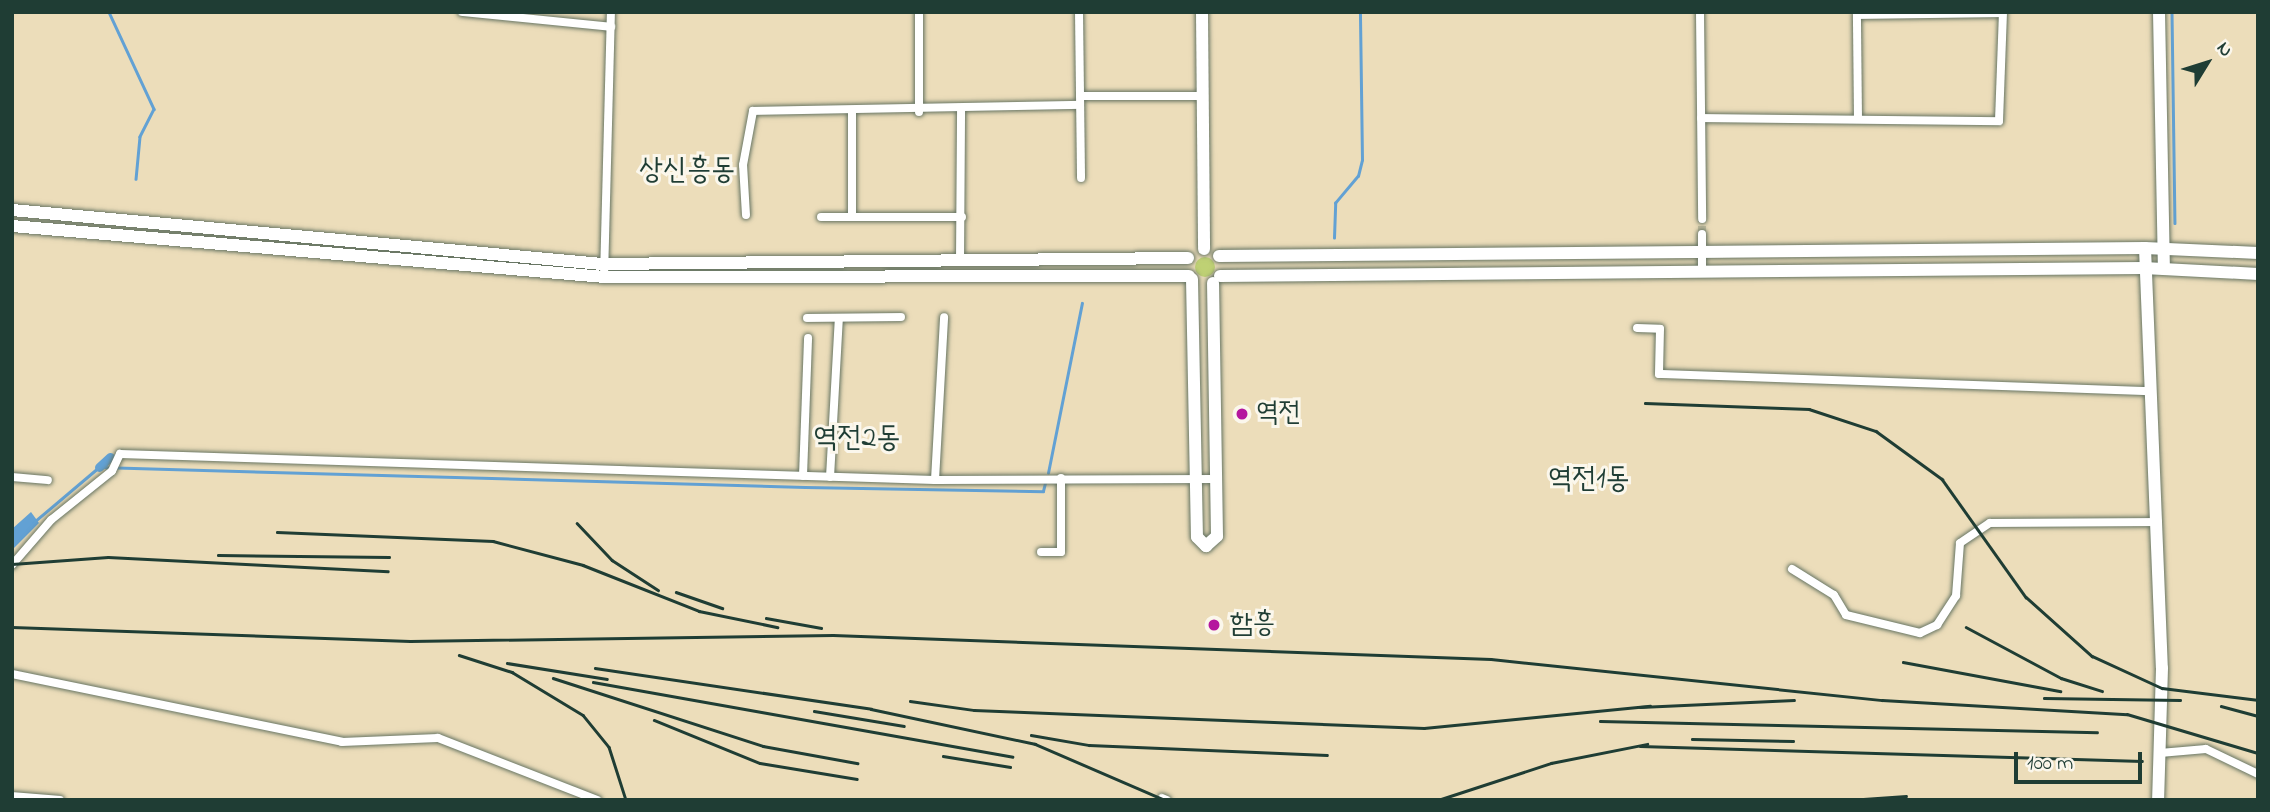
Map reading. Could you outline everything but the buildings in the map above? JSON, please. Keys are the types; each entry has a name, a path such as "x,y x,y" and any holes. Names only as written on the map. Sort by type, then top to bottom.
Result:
{"main road":[{"path":"1202,12 1204,249"},
{"path":"2159,12 2164,269"},
{"path":"12,210 603,271 1188,258 1204,249"},
{"path":"12,226 603,271 1190,277 1216,280 2144,268 2258,274"},
{"path":"1204,249 1219,256 1702,254 2145,248 2258,253"},
{"path":"2145,248 2147,391 2158,522 2158,800"},
{"path":"1188,258 1197,537 1206,546 1217,536 1216,280 1219,256"}],"street":[{"path":"462,12 611,27"},
{"path":"603,271 611,12"},
{"path":"919,12 919,112"},
{"path":"1079,12 1081,178"},
{"path":"1700,12 1702,219"},
{"path":"1701,118 1858,120 1999,121 2003,13 1857,15 1858,120"},
{"path":"746,215 743,165 753,111 961,111 1080,101 1203,96"},
{"path":"852,111 852,218"},
{"path":"960,262 961,111"},
{"path":"821,218 962,217"},
{"path":"1702,234 1702,273"},
{"path":"807,318 901,317"},
{"path":"935,480 944,317"},
{"path":"830,477 839,318"},
{"path":"1637,328 1660,329 1658,374 2147,391"},
{"path":"803,476 808,338"},
{"path":"12,565 51,520 113,471 120,454 935,480 1216,479"},
{"path":"12,477 48,480"},
{"path":"1041,552 1060,552 1061,478"},
{"path":"1793,569 1834,595 1846,615 1920,633 1937,625 1956,596 1960,543 1990,523 2158,522"},
{"path":"12,673 342,742 438,738 573,795 597,800"},
{"path":"2160,753 2206,749 2258,774"},
{"path":"12,796 60,800"}],"green space":[{"path":"1205,257 1212,260 1215,267 1212,274 1205,277 1198,274 1195,267 1198,260"}],"water":[{"path":"31,512 39,523 12,550 12,529"}],"waterway":[{"path":"109,12 154,109 140,137 136,179"},
{"path":"1334,238 1335,203 1358,176 1362,160 1360,12"},
{"path":"2172,12 2175,223"},
{"path":"1048,473 1082,303"},
{"path":"99,467 110,457"},
{"path":"34,522 99,467 805,487 1043,491 1045,483"}],"tunnel":[{"path":"1702,219 1702,234"}],"railway":[{"path":"1645,403 1809,409 1876,431 1942,479 2026,597 2092,656 2162,688 2258,700"},
{"path":"577,523 612,560 658,590"},
{"path":"277,532 493,541 583,565 699,611 777,627"},
{"path":"218,555 389,557"},
{"path":"12,564 108,557 388,571"},
{"path":"676,592 722,608"},
{"path":"766,618 821,628"},
{"path":"12,627 410,641 833,635 1491,659 1882,700 2127,714 2258,753"},
{"path":"1966,627 2061,678 2102,691"},
{"path":"459,655 512,672 583,715 609,747 626,800"},
{"path":"1903,662 2060,691"},
{"path":"507,663 607,679"},
{"path":"595,668 871,709 1035,744 1165,800"},
{"path":"553,678 763,746 857,763"},
{"path":"593,682 1012,757"},
{"path":"2044,698 2180,700"},
{"path":"1640,707 1794,700"},
{"path":"910,701 974,710 1424,728 1650,706"},
{"path":"2221,706 2258,716"},
{"path":"814,711 904,726"},
{"path":"654,720 760,763 857,779"},
{"path":"1600,721 2097,732"},
{"path":"1031,735 1089,745 1327,755"},
{"path":"1692,739 1793,741"},
{"path":"1438,800 1551,763 1647,744"},
{"path":"1640,746 2142,761"},
{"path":"943,756 1010,767"},
{"path":"1849,800 1906,796"}],"place":[{"name":"역전","path":"1242,414"},
{"name":"함흥","path":"1214,625"}],"district":[{"name":"상신흥동","path":"687,171"},
{"name":"역전2동","path":"857,439"},
{"name":"역전1동","path":"1589,480"}]}
